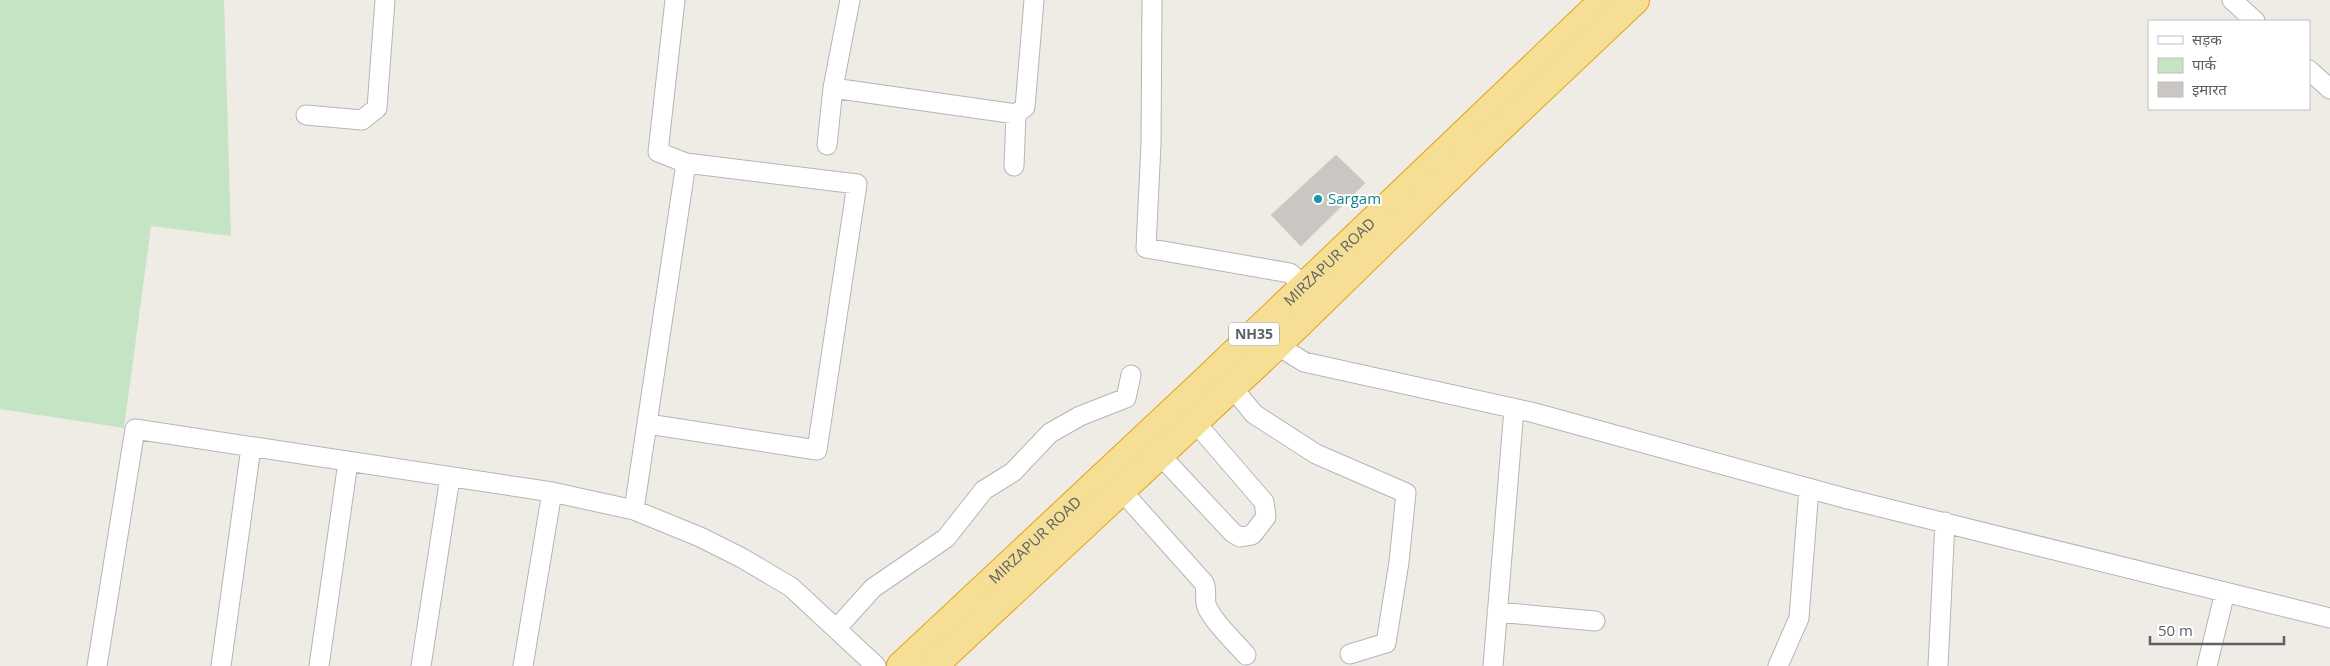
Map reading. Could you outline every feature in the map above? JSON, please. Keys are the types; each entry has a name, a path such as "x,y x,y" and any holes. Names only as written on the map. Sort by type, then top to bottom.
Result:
{"highway":[{"name":"MIRZAPUR ROAD","path":"933,666 1277,345 1312,294 1604,0"},
{"name":"MIRZAPUR ROAD","path":"901,666 1032,545 1312,294 1635,0"}],"street":[{"path":"306,115 362,120 377,108 385,0"},
{"path":"648,424 817,450 857,184 686,163 658,152 675,0"},
{"path":"827,145 833,88 850,0"},
{"path":"1014,166 1016,114 1024,107 1034,0"},
{"path":"1152,0 1151,134 1146,248 1290,274 1312,294"},
{"path":"2232,0 2254,20"},
{"path":"2310,71 2330,90"},
{"path":"833,88 1016,114"},
{"path":"634,510 686,163"},
{"path":"1277,345 1304,362 1514,408 1809,488 2330,618"},
{"path":"836,629 873,588 946,538 984,490 1013,472 1050,434 1080,416 1126,398 1131,375"},
{"path":"1232,388 1254,414 1316,454 1406,493 1399,562 1386,643 1350,654"},
{"path":"1493,666 1514,408"},
{"path":"1160,455 1233,533 1240,537 1246,537 1258,530 1266,517 1264,502 1261,496 1195,422"},
{"path":"97,666 135,429 552,492 634,510 700,537 742,558 791,587 876,666"},
{"path":"221,666 251,447"},
{"path":"319,666 348,462"},
{"path":"421,666 450,477"},
{"path":"1778,666 1799,618 1809,488"},
{"path":"1122,491 1204,583 1208,609 1246,655"},
{"path":"523,666 552,492"},
{"path":"1938,666 1945,522"},
{"path":"2207,666 2226,592"},
{"path":"1497,612 1595,621"}],"green space":[{"path":"0,0 224,0 231,236 151,226 124,428 0,409"}],"building":[{"name":"Sargam","path":"1336,155 1365,183 1301,246 1271,215"}],"place":[{"name":"Sargam","path":"1318,199"}]}
